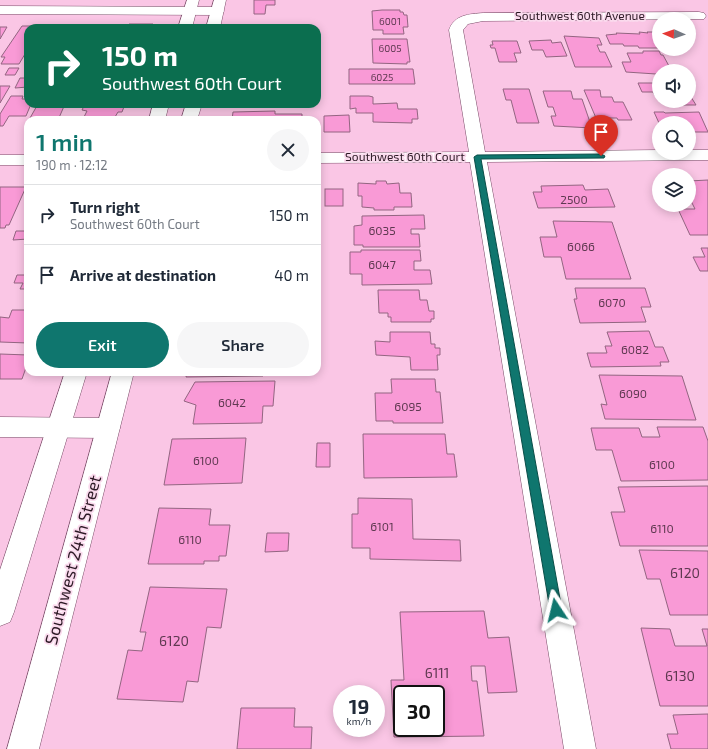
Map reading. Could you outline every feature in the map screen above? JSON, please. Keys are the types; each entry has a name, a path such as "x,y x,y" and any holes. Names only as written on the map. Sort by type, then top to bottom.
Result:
{"street":[{"path":"186,24 192,5"},
{"path":"0,10 192,5 219,6 214,24"},
{"name":"Southwest 60th Avenue","path":"477,157 455,34 456,27 461,22 470,18 483,17 699,15"},
{"name":"Southwest 60th Court","path":"321,158 708,155"},
{"path":"477,157 580,749"},
{"path":"0,160 24,160"},
{"path":"0,612 75,376"},
{"name":"Southwest 24th Street","path":"23,749 122,376"},
{"path":"0,427 108,428"}],"building":[{"path":"254,0 275,0 275,5 266,5 265,14 254,14"},
{"path":"400,10 400,12 403,12 404,15 407,15 408,27 403,27 404,34 383,34 383,30 373,30 372,11"},
{"path":"22,26 24,26 24,56 19,64 1,64 5,57 1,57"},
{"path":"0,27 7,27 0,39"},
{"path":"639,32 652,32 652,48 624,46 623,44 610,44 606,35 617,34 616,33 640,34"},
{"path":"564,36 599,38 602,45 597,45 600,52 605,52 612,67 575,67"},
{"path":"372,39 407,39 410,62 407,62 407,64 373,63"},
{"path":"551,40 552,43 561,42 567,56 546,57 543,50 532,50 529,41"},
{"path":"492,41 517,41 521,53 514,53 517,62 499,62 495,48 491,48 490,45 493,45"},
{"path":"643,51 652,51 652,56 664,56 668,64 652,64 652,74 626,72 622,62 631,62 627,53 643,53"},
{"path":"9,68 19,68 15,75 5,75"},
{"path":"349,69 413,69 415,84 349,84"},
{"path":"20,78 24,78 24,87 15,88"},
{"path":"638,83 652,83 652,92 642,92"},
{"path":"0,86 10,86 0,103"},
{"path":"503,89 529,89 539,123 517,123 511,100 506,100"},
{"path":"584,90 600,90 601,97 612,97 614,102 623,102 632,120 596,118"},
{"path":"543,91 571,91 573,99 582,99 592,128 554,126 551,116 556,116 553,107 548,107"},
{"path":"11,96 23,96 22,99 24,99 24,108 29,108 26,116 9,116 3,126 0,126 0,114"},
{"path":"350,96 373,97 373,104 397,103 398,109 417,109 418,119 412,119 412,123 373,122 373,113 356,113 356,108 350,109"},
{"path":"36,108 63,108 60,116 31,116"},
{"path":"83,108 124,108 122,112 118,112 116,116 84,116 87,111 82,110"},
{"path":"275,111 275,114 302,114 302,116 232,116 233,112"},
{"path":"654,112 699,112 708,132 696,132 696,116 656,116"},
{"path":"349,115 350,132 324,132 324,116"},
{"path":"708,180 708,235 690,235 679,212 696,212 696,181"},
{"path":"376,181 386,181 387,184 399,183 400,193 411,193 412,207 394,207 394,210 374,210 374,208 362,207 362,196 358,196 358,183 376,184"},
{"path":"583,185 585,190 608,189 615,207 538,208 533,192 542,192 541,186"},
{"path":"0,187 24,187 24,191 9,225 6,225 5,228 0,228"},
{"path":"325,189 343,189 343,206 325,206"},
{"path":"424,215 425,229 411,229 411,234 419,234 420,247 363,247 363,245 354,245 354,226 362,225 362,216"},
{"path":"553,221 612,222 631,279 566,279 561,257 544,257 540,237 557,237"},
{"path":"16,231 24,231 24,239 13,240"},
{"path":"701,248 708,248 708,271 700,271 693,257 705,257"},
{"path":"361,250 420,250 421,261 414,261 414,270 430,270 432,284 362,285 362,274 350,274 350,252 361,252"},
{"path":"17,275 24,275 24,289 20,289 23,283 14,283"},
{"path":"575,288 645,288 651,307 641,307 646,322 580,323 574,299 577,299"},
{"path":"378,290 419,290 420,300 427,300 429,311 434,311 434,319 431,319 431,322 391,322 391,317 388,317 388,313 379,313"},
{"path":"12,310 24,310 24,343 0,342 0,317 9,318"},
{"path":"649,331 655,347 663,347 669,362 660,362 661,366 591,367 587,353 607,353 605,346 612,346 607,332"},
{"path":"390,332 430,332 431,344 435,344 435,348 440,348 440,355 437,355 438,370 411,370 410,357 376,355 375,341 390,342"},
{"path":"0,354 24,355 24,373 22,379 0,379"},
{"path":"599,375 682,376 696,420 605,419 601,404 607,405"},
{"path":"186,376 263,376 186,377"},
{"path":"391,379 435,379 436,392 440,392 443,423 393,423 393,421 376,421 375,393 392,393"},
{"path":"275,381 273,406 263,406 262,423 193,424 196,405 184,401 195,382"},
{"path":"657,427 703,427 708,441 708,480 621,481 612,450 596,450 591,428 639,428 642,437 660,437"},
{"path":"363,434 445,434 447,454 454,454 457,477 364,478"},
{"path":"246,438 242,483 164,485 172,439"},
{"path":"317,443 330,443 330,467 316,467"},
{"path":"708,486 708,546 620,546 611,512 625,512 618,487"},
{"path":"358,498 412,499 413,539 460,540 461,561 370,559 370,548 352,548 352,514 358,514"},
{"path":"159,508 211,509 209,525 230,525 226,556 219,556 219,561 204,561 204,564 148,564"},
{"path":"267,533 289,533 288,551 265,552"},
{"path":"639,550 708,551 708,615 670,615 660,579 647,579"},
{"path":"150,587 227,589 221,628 207,627 198,682 187,681 183,702 117,699 128,650 142,651 146,632 140,632"},
{"path":"484,611 488,638 509,637 517,692 488,693 485,666 471,666 472,681 477,681 484,736 445,736 445,685 393,685 393,718 391,680 404,680 400,612"},
{"path":"641,628 670,629 675,646 707,646 702,629 708,629 708,706 660,706"},
{"path":"241,708 295,708 294,727 312,727 311,749 237,749"},
{"path":"708,714 708,749 671,749 667,734 678,734 673,715"}],"route":[{"path":"556,610 477,157 601,156"}]}
